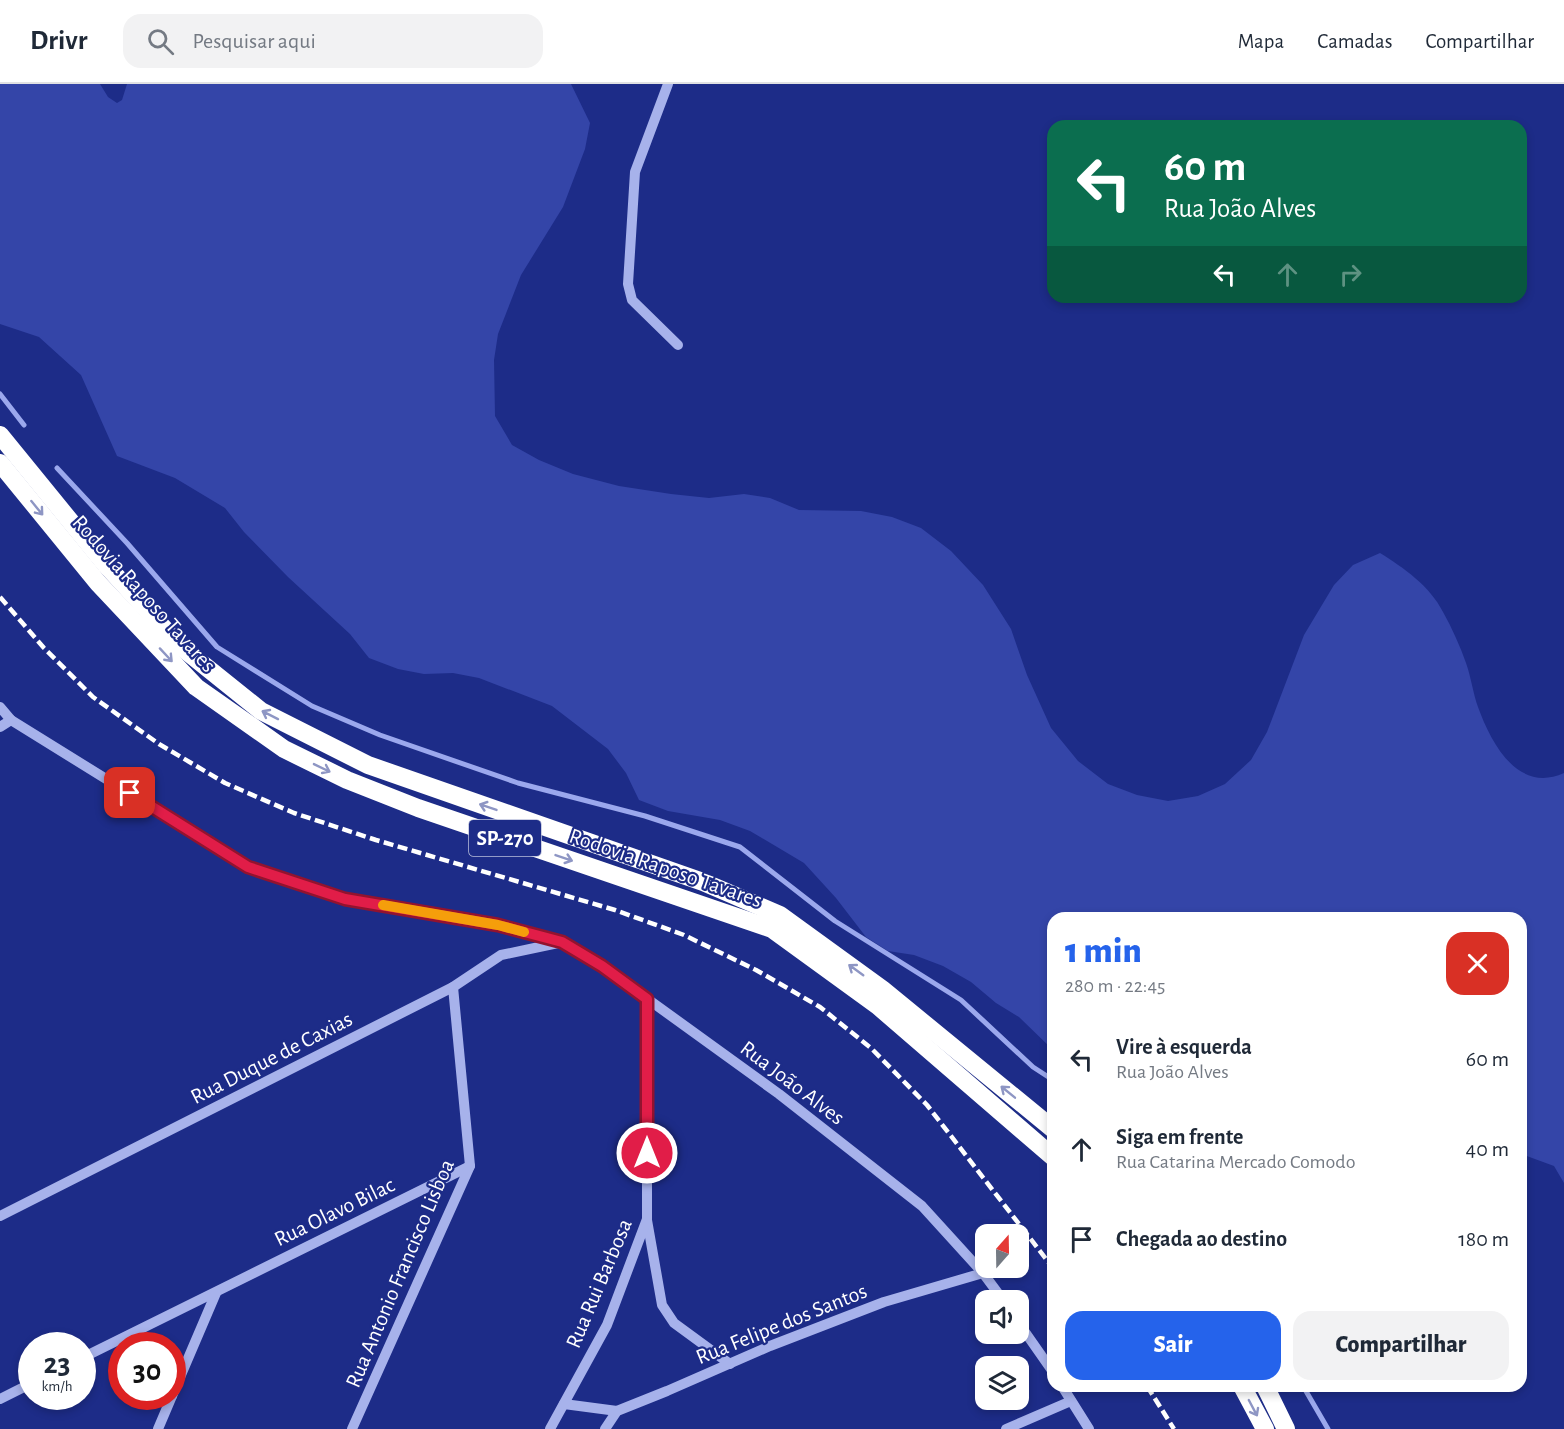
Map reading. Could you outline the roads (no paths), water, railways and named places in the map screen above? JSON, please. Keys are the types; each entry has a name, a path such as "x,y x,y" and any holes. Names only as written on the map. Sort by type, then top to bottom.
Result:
{"highway":[{"name":"Rodovia Raposo Tavares","path":"0,435 106,565 180,646 261,711 368,765 703,882 780,915 882,989 1047,1125"},
{"name":"Rodovia Raposo Tavares","path":"0,463 98,583 196,687 284,749 347,780 418,808 772,930 878,1006 1047,1152"},
{"path":"1245,1392 1265,1429"},
{"path":"1268,1392 1286,1429"}],"street":[{"path":"668,84 635,172 628,284 632,300 678,345"},
{"name":"Rua João Alves","path":"0,707 11,720 248,867 345,899 498,925 562,942 602,966 779,1094 922,1206 975,1264"},
{"path":"0,727 11,720"},
{"name":"Rua Duque de Caxias","path":"0,1216 453,987 501,955 562,942"},
{"name":"Rua Antonio Francisco Lisboa","path":"352,1429 470,1166 453,987"},
{"name":"Rua Rui Barbosa","path":"550,1429 607,1325 647,1219 647,999"},
{"name":"Rua Olavo Bilac","path":"96,1352 470,1166"},
{"path":"647,1219 663,1305 674,1323 730,1364"},
{"name":"Rua Felipe dos Santos","path":"617,1411 770,1346 884,1302 975,1275"},
{"path":"186,1363 216,1293"},
{"path":"1029,1338 1047,1363"},
{"path":"0,1399 18,1390"},
{"path":"1066,1392 1089,1429"},
{"path":"1006,1429 1071,1401"},
{"path":"564,1404 617,1411 605,1429"},
{"path":"158,1429 166,1410"}],"waterway":[{"path":"0,394 24,425"},
{"path":"57,468 127,543 217,647 312,706 380,735 518,783 645,816 740,847 835,921 961,1000 1033,1067 1047,1076"},
{"path":"1306,1392 1328,1429"}],"railway":[{"path":"0,597 44,648 93,697 159,744 225,783 294,813 376,840 615,910 684,935 756,970 820,1007 871,1048 927,1105 1047,1260"},
{"path":"1151,1392 1174,1429"}]}
